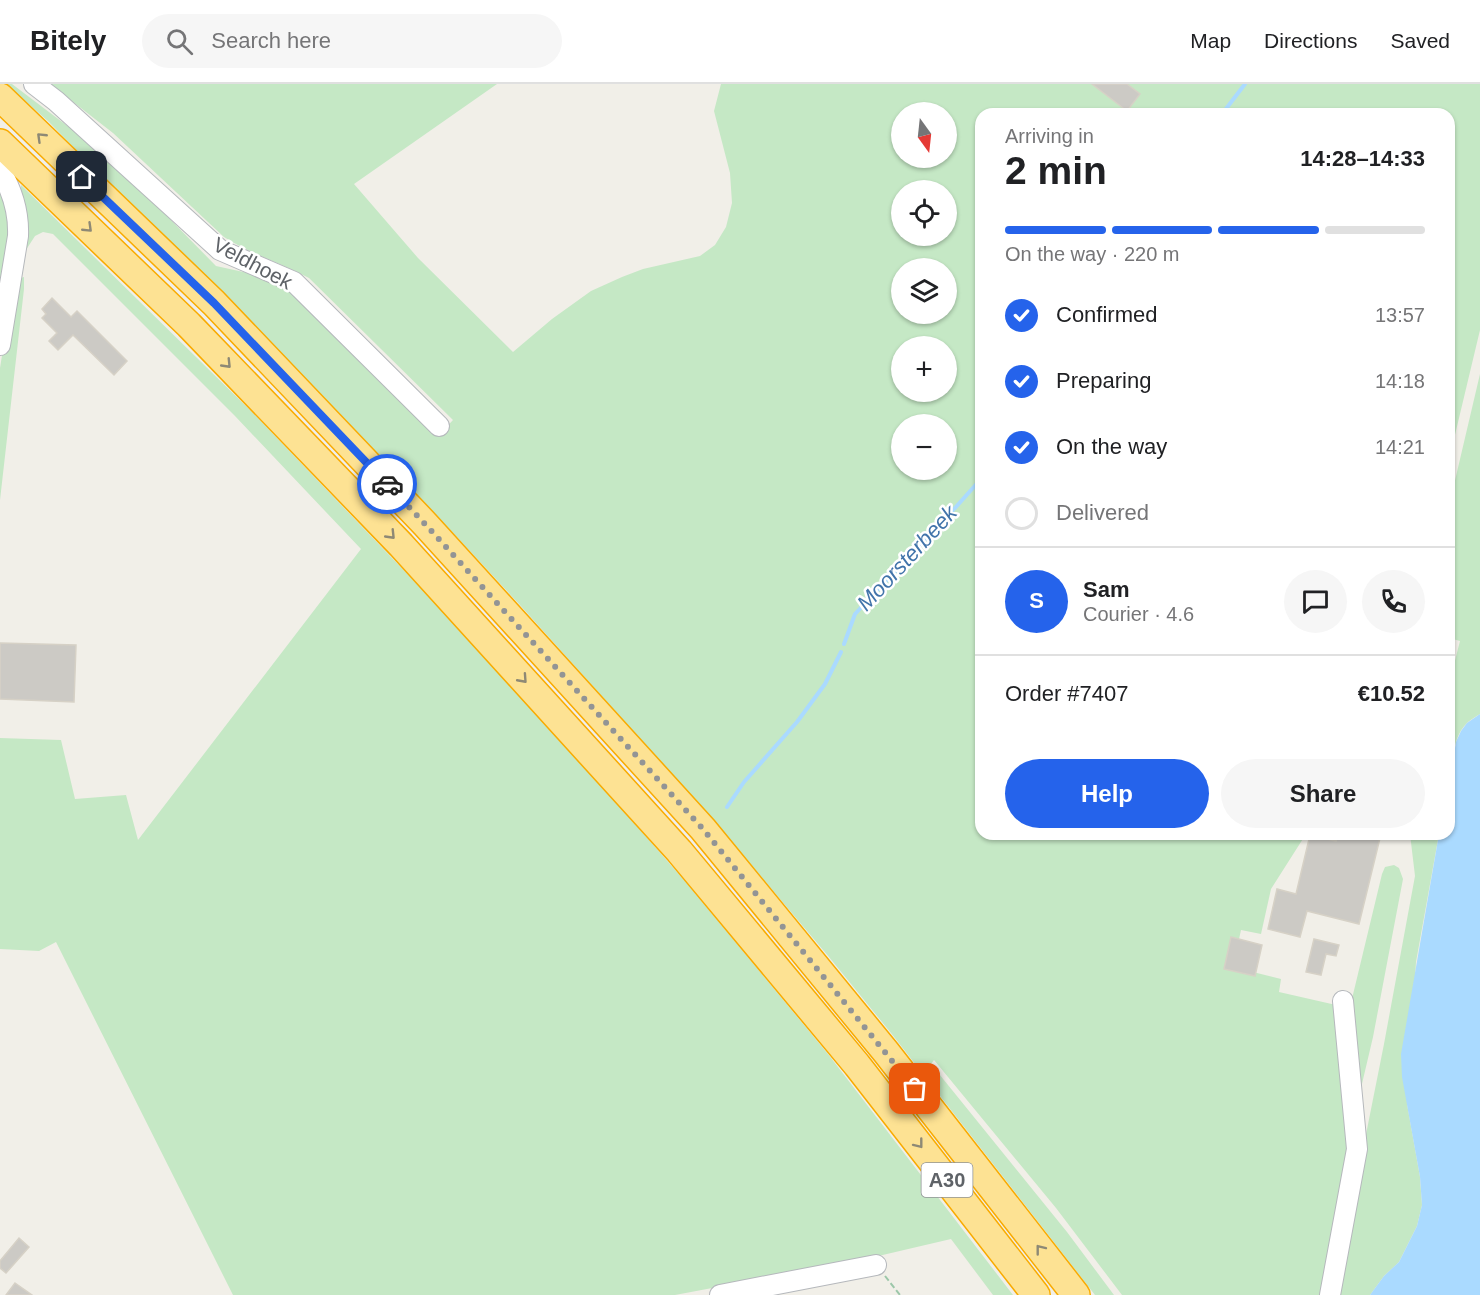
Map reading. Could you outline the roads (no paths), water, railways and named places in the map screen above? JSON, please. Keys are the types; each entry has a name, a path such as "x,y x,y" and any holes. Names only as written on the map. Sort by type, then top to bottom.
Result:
{"highway":[{"name":"A30","path":"0,98 230,320 425,524 703,829 886,1052 1076,1295"},
{"name":"A30","path":"0,144 189,325 401,545 671,843 858,1065 1036,1295"}],"street":[{"name":"Veldhoek","path":"34,84 56,101 220,250 294,282 439,426"},
{"path":"0,170 15,202 19,221 0,345"},
{"path":"1330,1295 1357,1149 1343,1001"},
{"path":"720,1295 876,1265"}],"water":[{"path":"1480,714 1480,1295 1370,1295 1384,1276 1399,1262 1417,1226 1422,1205 1420,1177 1402,1077 1401,1054 1438,840 1455,840 1455,748 1461,731 1467,723"}],"waterway":[{"name":"Moorsterbeek","path":"1227,108 1245,84"},
{"name":"Moorsterbeek","path":"844,644 855,614 975,486"},
{"name":"Moorsterbeek","path":"727,807 744,782 797,722 825,684 841,652"}]}
